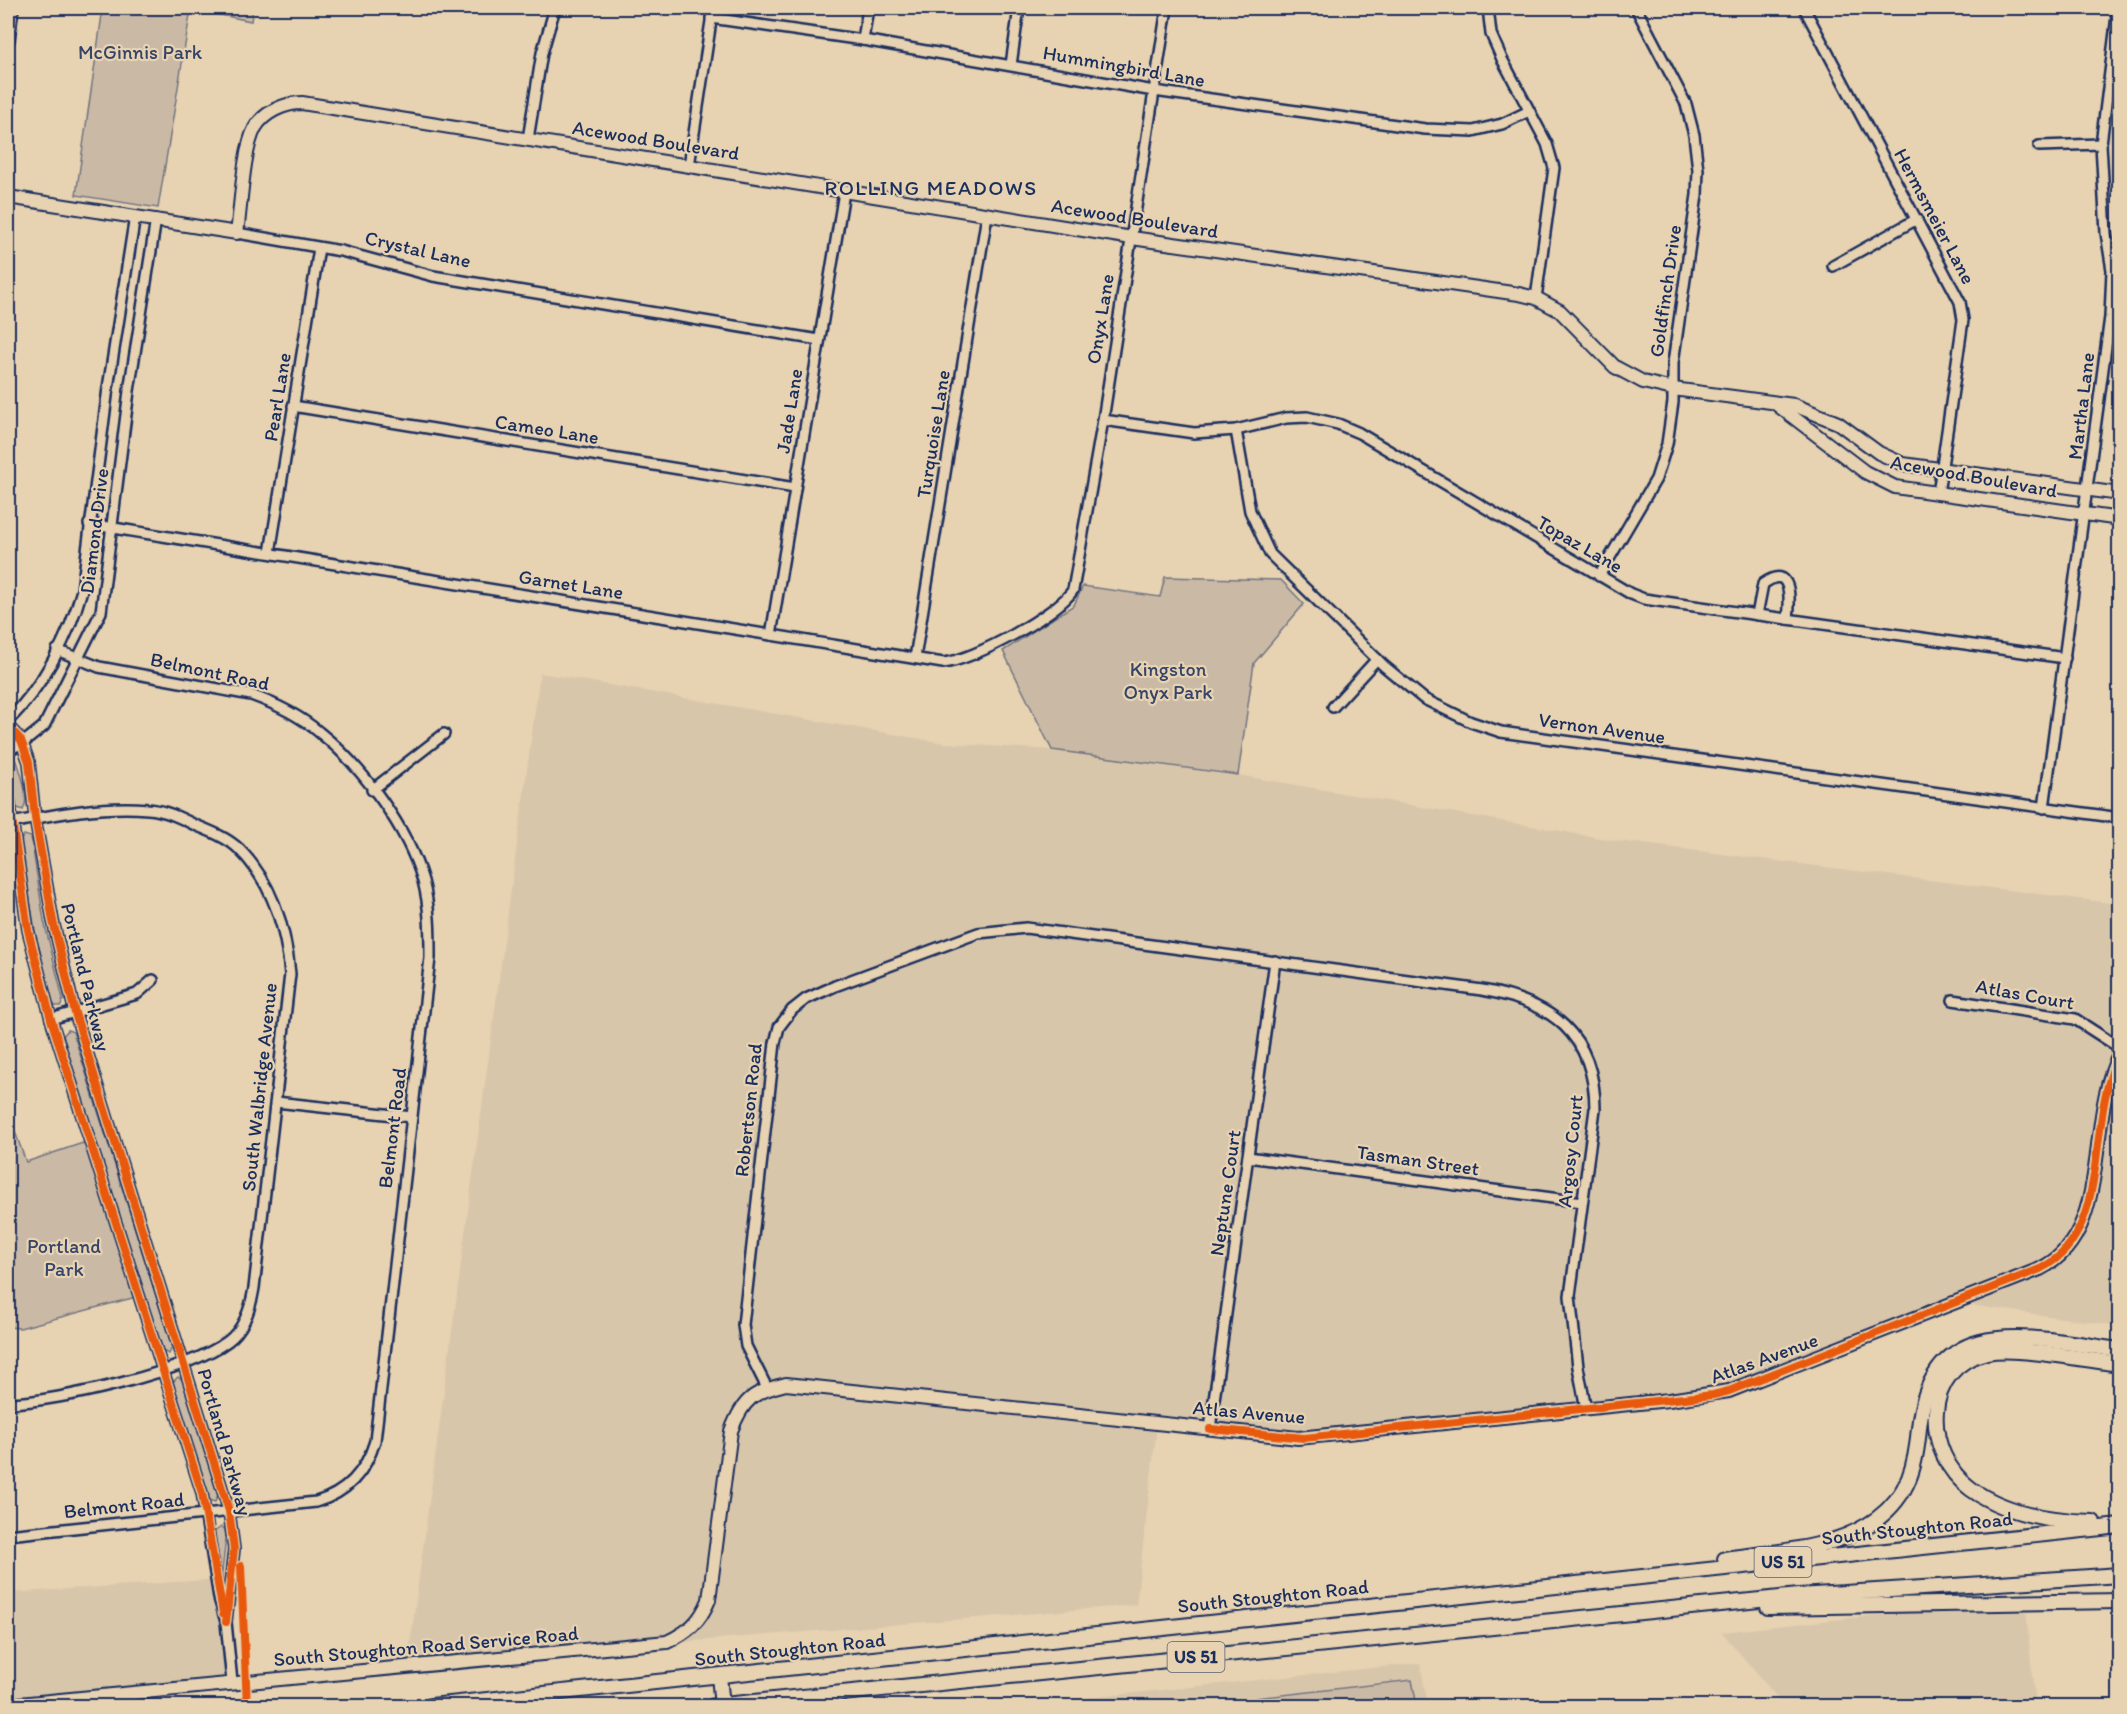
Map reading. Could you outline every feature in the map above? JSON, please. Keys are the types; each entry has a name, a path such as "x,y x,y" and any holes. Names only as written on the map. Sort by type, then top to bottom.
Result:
{"main road":[{"path":"1447,1597 1801,1549 1848,1535 1877,1519 1905,1489 1916,1462 1920,1419 1931,1378 1945,1362 1960,1351 1987,1339 2017,1337 2120,1350"},
{"path":"2120,1364 2003,1350 1981,1354 1960,1366 1946,1382 1935,1414 1940,1452 1953,1473 1971,1489 2018,1512 2073,1522 2120,1525"},
{"name":"South Stoughton Road","path":"431,1707 2120,1525"},
{"name":"US 51","path":"714,1707 1799,1596 2120,1575"},
{"path":"1670,1609 2120,1601"},
{"path":"719,1676 722,1706"}],"street":[{"path":"8,40 12,8"},
{"path":"528,139 542,53 555,8"},
{"path":"689,166 713,8"},
{"path":"863,40 868,8"},
{"path":"1011,65 1019,8"},
{"name":"Onyx Lane","path":"1038,619 1059,606 1073,590 1103,420 1167,8"},
{"path":"1488,8 1491,34 1551,151 1554,168 1536,298"},
{"name":"Goldfinch Drive","path":"1599,576 1656,479 1667,444 1673,363 1697,195 1697,158 1686,104 1636,8"},
{"name":"Hermsmeier Lane","path":"1804,8 1960,302 1963,320 1938,494"},
{"name":"Martha Lane","path":"2044,807 2106,360 2112,270 2106,233 2101,144 2119,8"},
{"name":"Hummingbird Lane","path":"711,18 863,40 1154,91 1453,132 1473,131 1502,123 1529,111"},
{"name":"Acewood Boulevard","path":"237,233 255,126 269,112 288,104 302,103 1132,238 1536,298 1560,311 1615,367 1643,382 1672,389 1794,405 1838,423 1892,460 1941,470 2120,494"},
{"path":"2039,146 2101,144"},
{"name":"Jade Lane","path":"771,635 844,192"},
{"name":"Crystal Lane","path":"8,197 237,233 319,248 433,276 819,340"},
{"name":"Turquoise Lane","path":"915,658 987,215"},
{"name":"Diamond Drive","path":"8,724 31,696 57,650 82,590 108,388 135,216"},
{"name":"Diamond Drive","path":"8,750 23,743 44,726 101,612 129,391 156,219"},
{"path":"1833,266 1917,219"},
{"name":"Pearl Lane","path":"270,553 319,248"},
{"path":"108,388 129,391"},
{"name":"Acewood Boulevard","path":"1775,403 1879,480 1895,487 2120,519"},
{"name":"Cameo Lane","path":"293,406 795,488"},
{"name":"Topaz Lane","path":"1103,420 1174,432 1236,430 1286,418 1318,418 1359,433 1599,576 1644,599 2064,658"},
{"name":"Vernon Avenue","path":"1236,430 1250,512 1269,554 1377,659 1424,699 1471,722 1501,732 2120,818"},
{"name":"Garnet Lane","path":"89,524 943,663 963,660 1038,619"},
{"path":"1757,615 1762,584 1778,578 1785,581 1790,588 1788,619"},
{"name":"Belmont Road","path":"8,1535 324,1499 347,1487 368,1461 375,1441 430,958 429,913 423,881 410,846 347,758 320,732 274,704 222,688 118,671 78,661 57,650"},
{"path":"1334,706 1377,659"},
{"name":"Portland Parkway","path":"8,724 23,743 29,762 35,818 59,953 75,1013 229,1511 234,1549 226,1622"},
{"path":"372,790 444,734"},
{"name":"Portland Parkway","path":"8,792 28,930 51,1019 207,1514 219,1598 226,1622 232,1682"},
{"name":"South Walbridge Avenue","path":"8,1403 32,1402 82,1392 163,1369 184,1362 229,1340 250,1308 290,974 287,948 279,915 269,893 239,849 189,822 151,809 113,809 12,823"},
{"name":"Robertson Road","path":"767,1388 746,1346 743,1325 775,1043 783,1020 802,1001 835,986 977,933 1006,928 1094,936 1275,961"},
{"name":"Neptune Court","path":"1210,1430 1275,961"},
{"name":"Argosy Court","path":"1275,961 1517,996 1546,1010 1565,1025 1577,1042 1586,1057 1595,1088 1595,1110 1570,1296 1578,1367 1586,1409"},
{"path":"51,1019 137,994 153,980"},
{"name":"Atlas Court","path":"1953,1000 2075,1019 2120,1048"},
{"name":"Atlas Avenue","path":"767,1388 786,1383 802,1384 1210,1430 1304,1438 1586,1409 1729,1391 2040,1269 2057,1260 2073,1242 2087,1213 2105,1089 2120,1053"},
{"path":"276,1102 412,1117"},
{"name":"Tasman Street","path":"1248,1156 1582,1202"},
{"name":"South Stoughton Road Service Road","path":"8,1705 232,1682 656,1644 682,1635 698,1621 709,1600 731,1431 739,1409 753,1395 767,1388"},
{"path":"1654,1707 1660,1707"}],"shaded area":[{"path":"540,673 944,743 1052,750 1238,775 1611,840 2119,904 2119,1326 1955,1303 1729,1391 1304,1438 1157,1425 1136,1605 656,1644 407,1668"},
{"path":"222,1579 232,1682 8,1705 8,1593"},
{"path":"2025,1599 2035,1706 1784,1706 1722,1632"},
{"path":"1420,1663 1428,1706 1019,1706 1020,1705"}],"green space":[{"name":"McGinnis Park","path":"103,8 253,8 251,21 191,9 158,208 76,195"},
{"name":"Kingston Onyx Park","path":"1165,577 1281,580 1304,604 1254,663 1238,775 1052,750 1003,651 1074,605 1083,586 1160,597"},
{"path":"10,759 17,761 23,779 26,799 23,810 15,807 8,769"},
{"path":"24,835 31,837 44,921 63,999 61,1006 54,1006 52,1002 36,936 20,842"},
{"path":"68,1030 73,1032 172,1347 169,1354 162,1351 63,1036"},
{"name":"Portland Park","path":"8,1112 26,1162 86,1142 136,1297 20,1328 8,1327"},
{"path":"178,1377 182,1379 218,1495 215,1502 208,1500 171,1384"},
{"path":"221,1527 225,1529 226,1537 220,1590 214,1532"},
{"path":"1412,1680 1417,1706 1255,1706 1256,1698"}],"cycle path":[{"path":"8,726 21,740 29,762 35,818 53,921 75,1013 229,1511 234,1549 226,1622"},
{"path":"8,792 28,930 51,1019 202,1493 223,1613"},
{"path":"1210,1429 1304,1438 1713,1395 1729,1391 2040,1269 2063,1252 2079,1230 2088,1203 2109,1080 2120,1053"},
{"path":"241,1566 247,1706"}],"district":[{"name":"ROLLING MEADOWS","path":"931,187"}]}
